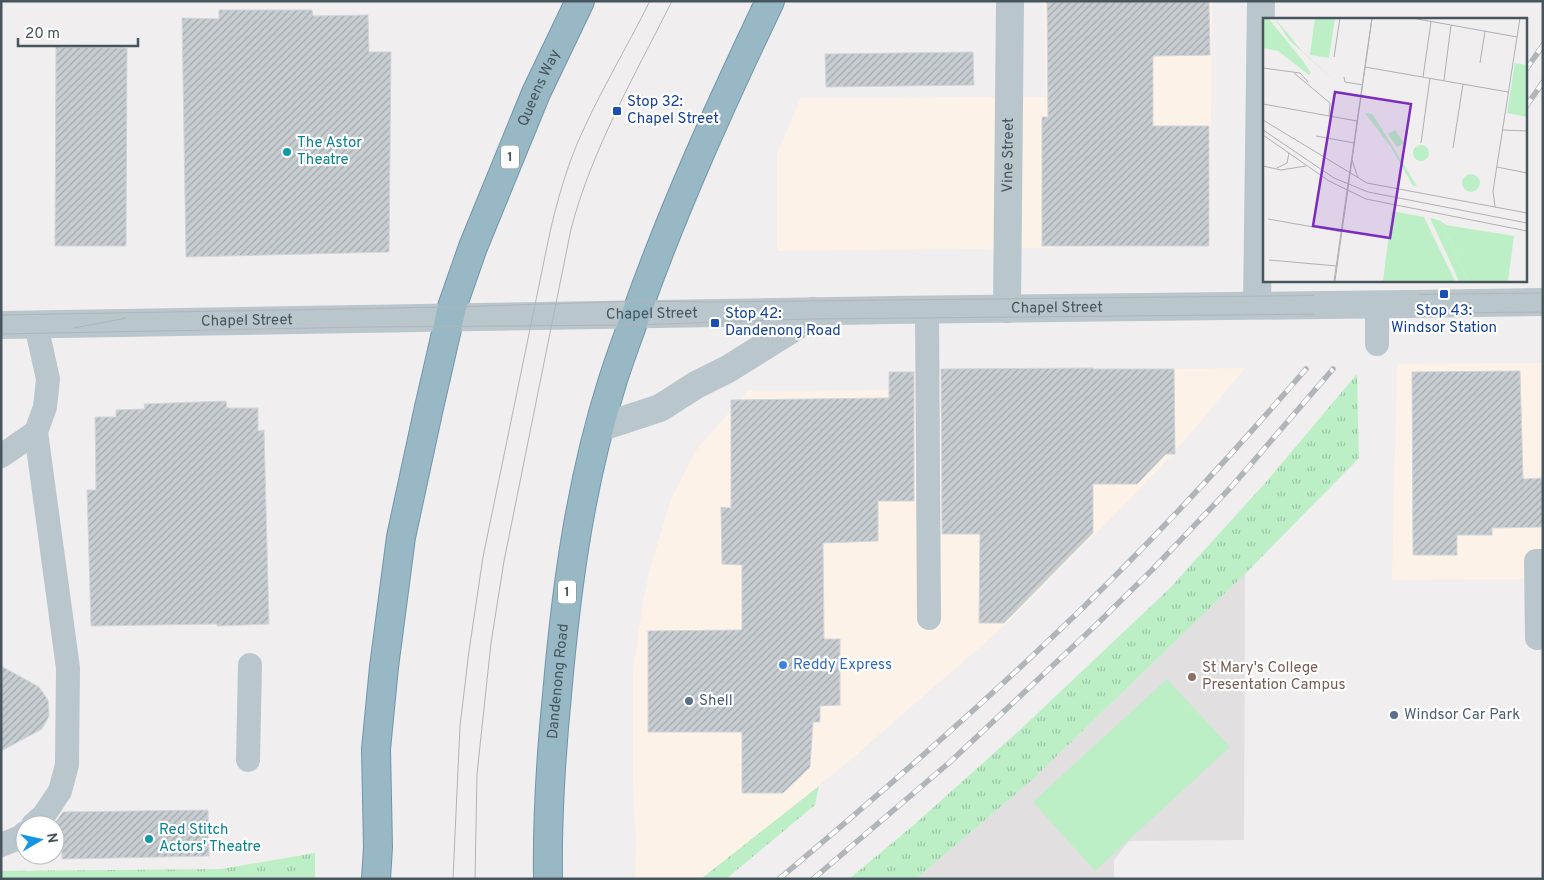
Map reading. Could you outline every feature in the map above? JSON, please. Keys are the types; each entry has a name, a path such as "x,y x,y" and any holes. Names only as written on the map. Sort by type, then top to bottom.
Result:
{"highway":[{"name":"Queens Way","path":"451,317 452,307 473,247 533,102 580,1"},
{"name":"1","path":"636,314 663,241 712,124 770,1"},
{"name":"Dandenong Road","path":"548,879 548,825 553,731 563,624 578,523 599,428 612,382 636,314"},
{"name":"1","path":"376,879 378,847 376,749 384,667 401,537 451,317"}],"street":[{"name":"Vine Street","path":"1007,309 1010,1"},
{"path":"1257,306 1261,1"},
{"name":"Chapel Street","path":"1,325 927,309 1543,302"},
{"path":"599,428 660,408 696,384 728,369 808,319 813,311"}],"lane":[{"path":"1377,304 1377,344"},
{"path":"927,309 929,618"},
{"path":"36,325 48,379 45,407 36,432 68,668 67,765 60,791 44,815"},
{"path":"1,456 36,432"},
{"path":"1537,638 1536,561 1543,561"},
{"path":"248,760 250,665"},
{"path":"1,845 15,839"}],"shaded area":[{"path":"1044,1 1212,1 1210,246 777,251 777,154 801,98 1046,97"},
{"path":"1543,363 1543,579 1392,580 1397,364"},
{"path":"1245,368 1185,440 1134,495 1005,625 849,761 701,879 635,879 633,671 650,569 671,499 697,449 748,391 889,390 890,373"},
{"name":"St Mary's College Presentation Campus","path":"1245,574 1244,840 1129,841 1114,860 1114,879 916,879 1032,780"}],"green space":[{"path":"1357,374 1359,458 1245,574 1032,780 916,879 849,879 916,823 1023,727 1169,589 1266,482"},
{"path":"1167,679 1230,747 1095,871 1033,802"},
{"path":"819,786 815,805 726,879 701,879"},
{"path":"315,853 315,879 1,879 1,871 221,869"}],"building":[{"path":"1047,1 1209,1 1210,55 1153,56 1153,126 1209,126 1209,246 1042,246 1042,117 1048,117"},
{"name":"The Astor Theatre","path":"219,10 312,10 313,16 368,15 369,52 391,52 389,252 186,257 182,18 219,19"},
{"path":"56,47 127,48 126,246 55,246"},
{"path":"973,52 974,85 826,87 825,54"},
{"path":"941,369 1174,369 1175,454 1166,454 1137,484 1093,484 1093,533 1004,623 979,623 980,534 942,534"},
{"path":"1520,371 1523,479 1543,478 1543,527 1492,528 1492,535 1457,535 1457,555 1413,555 1412,372"},
{"path":"889,372 914,372 914,501 878,501 878,541 823,543 824,639 840,639 840,705 820,706 820,722 813,722 810,767 783,793 742,793 742,732 648,732 648,631 742,630 742,565 722,564 721,507 731,508 731,400 889,398"},
{"path":"226,401 227,408 258,408 258,431 264,430 269,624 91,626 87,490 96,490 95,417 116,417 116,410 145,409 144,404"},
{"path":"1,666 39,687 48,700 49,716 42,729 1,751"},
{"path":"208,810 209,856 65,859 65,815 61,815 63,812"}],"tram line":[{"path":"453,879 460,726 483,557 550,232 577,144 650,1"},
{"path":"475,879 477,774 491,643 504,561 571,229 590,170 602,141 672,1"},
{"path":"1,315 452,307 641,301 712,302 1543,293"},
{"path":"1,334 366,327 632,325 808,319 1543,312"},
{"path":"74,328 126,318"}],"railway":[{"path":"1526,70 1543,45"},
{"path":"1526,107 1543,82"},
{"path":"779,879 881,792 1015,673 1115,576 1180,509 1306,369"},
{"path":"813,879 950,762 1095,626 1153,569 1233,485 1333,369"}],"place":[{"name":"Stop 32: Chapel Street","path":"617,111"},
{"name":"The Astor Theatre","path":"287,152"},
{"name":"Stop 43: Windsor Station","path":"1444,294"},
{"name":"Stop 42: Dandenong Road","path":"715,323"},
{"name":"Reddy Express","path":"783,665"},
{"name":"St Mary's College Presentation Campus","path":"1192,677"},
{"name":"Shell","path":"689,701"},
{"name":"Windsor Car Park","path":"1394,715"},
{"name":"Red Stitch Actors' Theatre","path":"149,839"}]}
